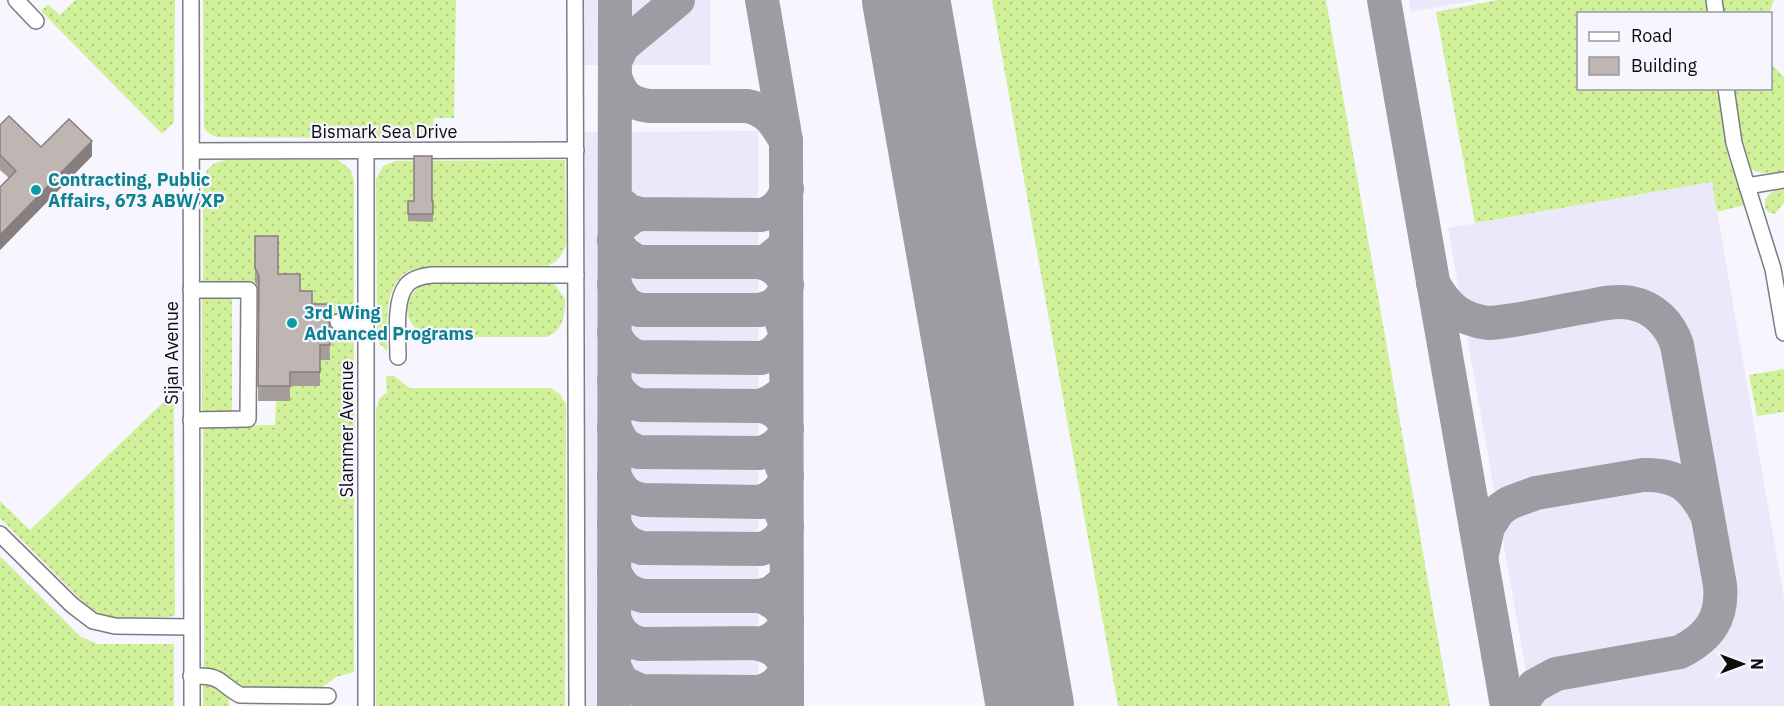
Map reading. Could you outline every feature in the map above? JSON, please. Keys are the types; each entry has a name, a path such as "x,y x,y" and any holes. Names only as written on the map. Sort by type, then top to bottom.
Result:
{"street":[{"path":"16,0 36,21"},
{"name":"Sijan Avenue","path":"191,0 192,706"},
{"path":"575,0 577,706"},
{"path":"1726,90 1734,143 1773,269 1784,333"},
{"name":"Bismark Sea Drive","path":"192,151 576,150"},
{"name":"Slammer Avenue","path":"366,152 366,706"},
{"path":"1747,186 1784,180"},
{"path":"398,357 399,303 406,286 417,278 432,275 576,275"},
{"path":"191,290 249,291 248,419 191,420"},
{"path":"338,322 366,323"},
{"path":"0,534 72,605 93,621 115,626 191,627"},
{"path":"191,676 208,676 220,681 229,690 240,695 328,696"}],"shaded area":[{"path":"584,0 710,0 710,65 584,65"},
{"path":"1409,0 1477,0 1411,12"},
{"path":"758,131 758,706 586,706 584,132"},
{"path":"1712,182 1784,598 1784,706 1532,706 1448,228"}],"green space":[{"path":"75,0 175,0 174,122 162,134 41,11 48,4 60,15"},
{"path":"203,0 456,0 454,118 434,118 433,134 424,138 216,137 204,128"},
{"path":"992,0 1326,0 1450,706 1118,706"},
{"path":"1497,0 1709,0 1711,12 1577,12 1577,90 1719,90 1726,146 1745,205 1717,212 1712,182 1475,223 1436,12"},
{"path":"1720,0 1774,0 1770,12 1722,12"},
{"path":"1772,65 1784,77 1784,173 1770,174 1751,169 1745,160 1739,141 1732,90 1772,90"},
{"path":"226,160 338,160 350,169 354,179 354,672 336,677 320,689 240,689 204,671 203,426 275,425 276,401 290,386 320,386 320,360 330,359 330,318 312,318 283,306 255,250 255,285 206,285 203,282 203,179 211,166"},
{"path":"565,160 566,245 558,260 543,268 425,267 407,272 393,288 390,298 387,319 387,351 379,343 377,333 376,179 383,166 396,161"},
{"path":"1784,186 1784,203 1775,214 1768,212 1765,208 1765,199 1773,191"},
{"path":"434,281 547,281 555,285 565,299 562,322 552,335 546,337 435,337 414,327 407,310 413,292 422,285"},
{"path":"211,295 232,296 232,413 202,412 202,299"},
{"path":"1784,369 1784,412 1757,416 1749,375"},
{"path":"386,376 394,376 410,388 551,388 560,394 566,404 565,706 376,706 376,410 379,399 387,392"},
{"path":"174,392 175,615 116,618 102,615 86,605 0,518 0,501 30,530"},
{"path":"0,556 81,637 98,644 174,644 174,706 0,706"},
{"path":"205,682 225,693 229,706 203,706 203,684"}],"building":[{"name":"Contracting, Public Affairs, 673 ABW/XP","path":"9,116 41,147 69,119 92,141 0,235 0,187 16,171 0,155 0,125"},
{"path":"414,156 432,156 433,214 408,214 408,201 414,201"},
{"name":"3rd Wing Advanced Programs","path":"255,236 278,236 278,274 300,274 300,291 312,291 312,304 329,304 330,345 320,345 320,372 290,372 290,386 258,386 259,276 255,268"}],"taxiway":[{"path":"614,706 615,0"},
{"path":"615,62 625,44 678,0"},
{"path":"762,0 786,141 787,706"},
{"path":"1384,0 1507,706"},
{"path":"615,77 627,98 642,105 747,106 754,108 771,119 786,141"},
{"path":"621,204 629,211 640,214 761,215 778,206 787,189"},
{"path":"640,214 624,224 614,240 625,254 638,262 759,262 767,261 779,251"},
{"path":"614,285 626,304 639,310 760,310 777,302 787,285 776,270 759,262"},
{"path":"1433,283 1443,299 1455,310 1469,318 1488,323 1608,303 1625,302 1639,305 1660,318 1670,330 1677,345 1720,585 1719,608 1716,617 1712,626 1699,640 1680,652 1556,674 1534,686 1519,706"},
{"path":"614,333 623,348 638,357 761,358 774,353 782,343 786,334 782,323"},
{"path":"614,381 624,396 641,405 760,406 779,396"},
{"path":"614,427 624,445 638,452 760,453 776,445 787,429 777,413 760,406"},
{"path":"614,475 625,492 643,500 761,502 774,495 783,485 787,475 782,467"},
{"path":"1482,554 1488,527 1499,510 1509,503 1536,493 1655,475 1682,483 1695,496 1707,515"},
{"path":"614,523 625,539 642,548 761,549 774,543 787,526 782,515"},
{"path":"614,571 625,588 643,596 760,596 771,593 781,585"},
{"path":"614,617 623,634 640,644 764,643 778,634 787,620 776,605 760,596"},
{"path":"614,666 622,682 641,691 759,692 776,683 787,667 776,652 759,644"},
{"path":"1014,706 1019,687 1020,651"}],"runway":[{"path":"906,0 1030,706"}],"place":[{"name":"Contracting, Public Affairs, 673 ABW/XP","path":"36,190"},
{"name":"3rd Wing Advanced Programs","path":"292,323"}]}
